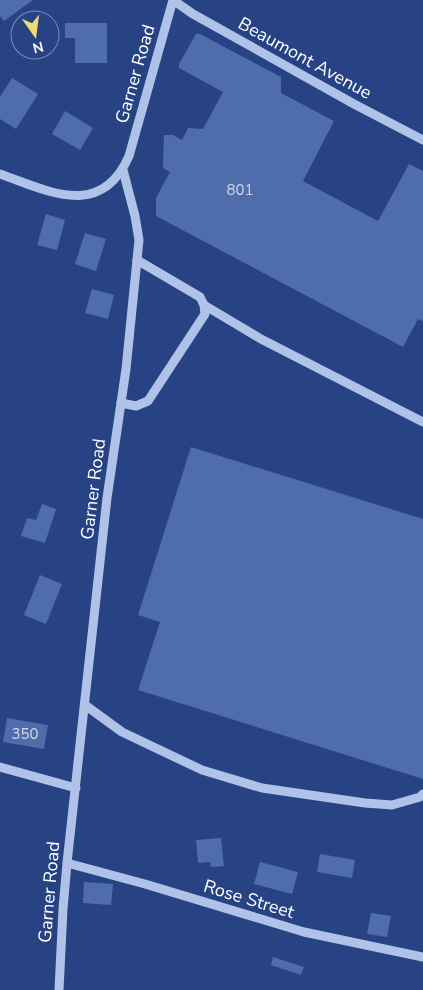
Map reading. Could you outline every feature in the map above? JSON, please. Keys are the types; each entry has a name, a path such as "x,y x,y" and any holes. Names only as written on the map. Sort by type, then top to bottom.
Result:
{"street":[{"name":"Beaumont Avenue","path":"173,0 201,19 423,140"},
{"name":"Garner Road","path":"58,990 63,909 107,498 121,403 139,240 123,170 129,156 173,0"},
{"path":"0,174 58,194 78,196 94,193 105,187 123,170"},
{"path":"121,403 136,406 148,401 205,314 204,305 200,298 137,260"},
{"path":"204,305 261,338 423,422"},
{"path":"85,705 122,732 202,770 262,788 365,803 392,805 420,797 423,794"},
{"path":"0,766 76,788"},
{"name":"Rose Street","path":"68,863 304,932 423,957"}],"building":[{"path":"0,0 33,0 19,10 10,10 10,17 4,21 0,16"},
{"path":"65,23 107,23 107,63 75,63 75,38 65,38"},
{"path":"196,34 200,34 281,77 281,93 334,121 303,181 378,221 409,164 423,171 423,321 418,319 403,347 156,216 156,198 170,172 163,168 164,135 173,135 182,140 188,128 203,129 223,92 179,68 179,64"},
{"path":"12,78 38,94 16,129 0,119 0,97"},
{"path":"65,111 93,128 80,150 52,134"},
{"path":"46,214 65,220 57,250 37,245"},
{"path":"85,233 106,239 96,271 75,264"},
{"path":"92,289 114,295 108,319 85,313"},
{"path":"191,447 423,519 423,779 138,690 160,622 138,615"},
{"path":"42,504 56,509 45,543 21,536 27,518 36,520"},
{"path":"40,575 62,584 46,624 24,615"},
{"path":"7,718 48,725 44,749 3,742"},
{"path":"221,838 224,866 211,867 210,862 198,863 196,840"},
{"path":"320,854 355,860 352,878 317,872"},
{"path":"260,862 298,872 292,894 254,884"},
{"path":"84,882 113,884 111,905 83,903"},
{"path":"371,913 391,916 387,937 367,934"},
{"path":"273,957 304,967 301,975 271,965"}]}
